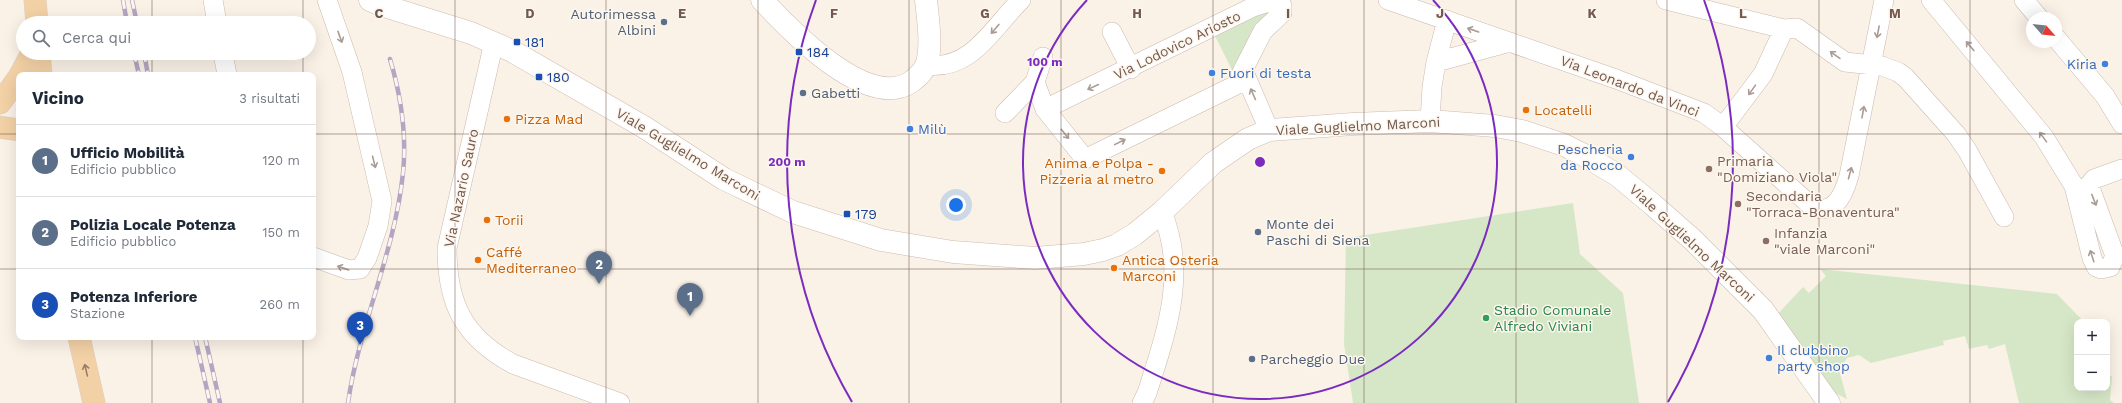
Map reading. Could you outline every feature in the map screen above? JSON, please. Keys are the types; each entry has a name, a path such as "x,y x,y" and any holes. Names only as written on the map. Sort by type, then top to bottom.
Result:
{"main road":[{"path":"34,0 36,16"},
{"path":"22,72 28,60"},
{"path":"40,60 41,72"},
{"path":"0,103 16,81"},
{"path":"0,127 16,130"},
{"path":"80,340 94,403"}],"street":[{"path":"213,0 216,16"},
{"path":"316,257 349,270 360,269 368,258 378,226 382,201 352,72 326,0"},
{"name":"Viale Guglielmo Marconi","path":"370,0 381,5 494,42 528,59 644,127 747,191 814,220 881,240 953,252 1035,258 1078,254 1103,250 1117,245 1135,234 1162,212 1213,163 1248,139 1269,130 1353,124 1430,121 1495,126 1522,131 1564,145 1604,166 1652,204 1737,283 1763,310 1829,403"},
{"path":"762,0 828,62 844,72 874,86 891,88 906,85 916,78 926,65 929,55 926,0"},
{"path":"926,65 946,66 969,54 985,41 1021,0"},
{"name":"Via Leonardo da Vinci","path":"1388,0 1510,42 1686,105 1704,113 1723,127 1808,203 1820,209 1832,207 1842,196 1856,150 1884,0"},
{"path":"1666,0 1784,29 1797,28 1845,62 1882,66 1898,72 1947,122 1967,150 2004,217"},
{"path":"1931,0 2044,137 2074,186 2092,258 2096,267 2101,269 2110,267 2115,256 2090,185 2094,178 2122,169"},
{"path":"2024,0 2034,12"},
{"name":"Via Lodovico Ariosto","path":"1045,109 1131,69 1253,7 1269,1 1276,2 1282,6 1282,13 1263,31 1243,70"},
{"path":"1430,121 1432,86 1436,62 1447,20"},
{"path":"1723,127 1763,74 1784,29"},
{"path":"1112,32 1131,69"},
{"name":"Via Nazario Sauro","path":"494,42 447,248 447,271 451,291 464,323 500,356 513,364 620,403"},
{"path":"1436,62 1510,42"},
{"path":"2062,45 2105,96 2122,124"},
{"path":"1005,114 1035,82 1043,58"},
{"path":"224,60 226,72"},
{"path":"1035,82 1045,109 1085,159 1236,85 1243,70"},
{"path":"1243,70 1269,130"},
{"path":"1142,403 1147,393 1168,328 1175,287 1170,233 1162,212"},
{"path":"1812,381 1816,403"}],"green space":[{"path":"1273,11 1235,76 1215,36 1251,15"},
{"name":"Stadio Comunale Alfredo Viviani","path":"1573,203 1580,254 1623,293 1639,403 1353,403 1344,344 1346,238"},
{"path":"1820,269 2057,294 2081,319 2074,319 2074,391 2110,391 2110,375 2112,377 2110,400 2114,403 2019,403 2005,344 1989,349 1987,345 1969,349 1965,336 1943,341 1944,345 1871,363 1859,355 1847,358 1839,370 1847,399 1822,386 1775,317 1803,287 1809,293 1826,276"}],"railway":[{"path":"123,0 126,16"},
{"path":"132,0 135,16"},
{"path":"348,403 360,345 393,231 403,173 404,130 400,101 390,59"},
{"path":"136,60 138,72"},
{"path":"145,60 147,72"},
{"path":"196,340 210,403"},
{"path":"206,340 220,403"}],"place":[{"name":"Autorimessa Albini","path":"664,22"},
{"name":"181","path":"517,42"},
{"name":"184","path":"799,52"},
{"name":"Kiria","path":"2105,64"},
{"name":"Fuori di testa","path":"1212,73"},
{"name":"180","path":"539,77"},
{"name":"Gabetti","path":"803,93"},
{"name":"Locatelli","path":"1526,110"},
{"name":"Pizza Mad","path":"507,119"},
{"name":"Milù","path":"910,129"},
{"name":"Pescheria da Rocco","path":"1631,157"},
{"name":"Primaria \"Domiziano Viola\"","path":"1709,169"},
{"name":"Anima e Polpa - Pizzeria al metro","path":"1162,171"},
{"name":"Secondaria \"Torraca-Bonaventura\"","path":"1738,204"},
{"name":"179","path":"847,214"},
{"name":"Torii","path":"487,220"},
{"name":"Monte dei Paschi di Siena","path":"1258,232"},
{"name":"Infanzia \"viale Marconi\"","path":"1766,241"},
{"name":"Caffé Mediterraneo","path":"478,260"},
{"name":"Antica Osteria Marconi","path":"1114,268"},
{"name":"Polizia Locale Potenza","path":"599,284"},
{"name":"Ufficio Mobilità","path":"690,316"},
{"name":"Stadio Comunale Alfredo Viviani","path":"1486,318"},
{"name":"Potenza Inferiore","path":"360,345"},
{"name":"Il clubbino party shop","path":"1769,358"},
{"name":"Parcheggio Due","path":"1252,359"}]}
